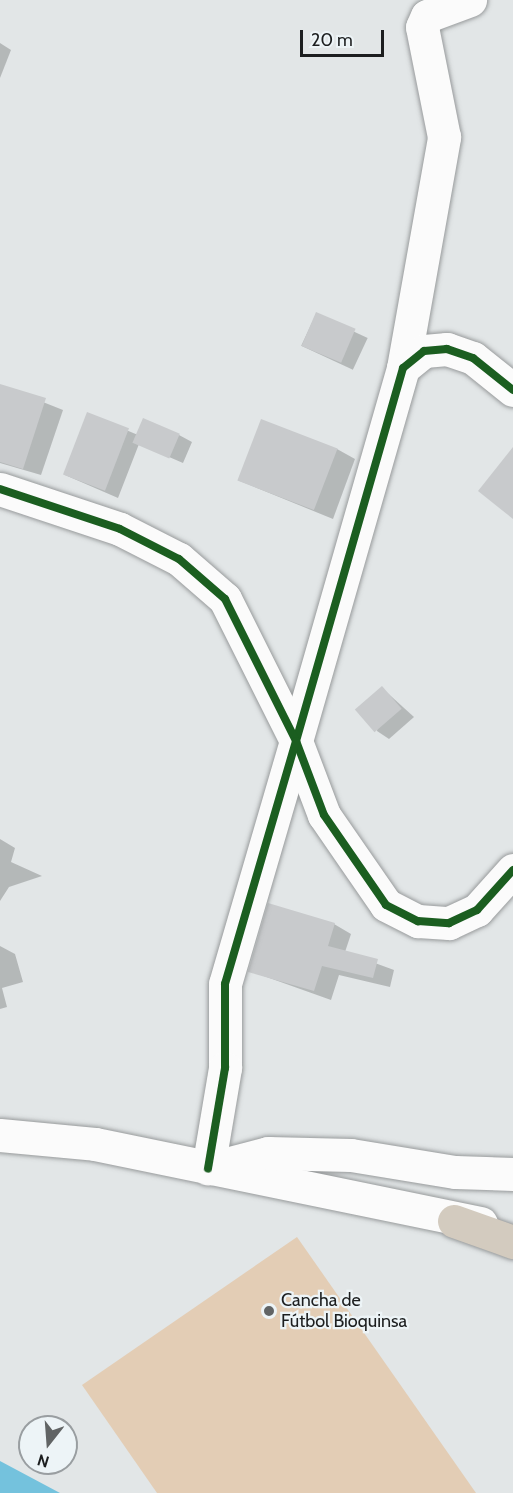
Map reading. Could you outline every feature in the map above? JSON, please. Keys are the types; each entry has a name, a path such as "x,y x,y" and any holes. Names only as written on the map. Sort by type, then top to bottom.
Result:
{"highway":[{"path":"454,1221 513,1242"}],"street":[{"path":"208,1168 225,1068 225,984 403,368 444,137 422,27 435,11 470,0"},
{"path":"403,368 424,351 447,349 473,358 513,390"},
{"path":"0,489 120,529 179,560 225,599 296,741 324,815 386,905 418,921 449,922 477,910 513,870"},
{"path":"0,1135 95,1144 454,1221 513,1226"},
{"path":"208,1168 268,1153 351,1155 455,1172 513,1174"}],"shaded area":[{"name":"Cancha de Fútbol Bioquinsa","path":"297,1237 476,1493 157,1493 82,1385"}],"water":[{"path":"0,1461 18,1471 18,1475 26,1475 60,1493 0,1493"}],"building":[{"path":"316,312 356,329 341,363 302,346"},
{"path":"0,384 46,398 23,469 0,462"},
{"path":"87,412 129,428 105,491 63,475"},
{"path":"143,418 180,434 169,458 132,443"},
{"path":"261,419 338,448 314,510 237,481"},
{"path":"513,447 513,519 478,491"},
{"path":"382,686 402,709 375,732 355,710"},
{"path":"268,903 335,923 328,946 378,959 373,978 322,966 314,991 248,972"}],"cycle path":[{"path":"513,390 473,358 447,349 424,351 403,368 296,741 324,815 386,905 418,921 449,923 477,910 513,870"},
{"path":"0,489 120,529 179,559 225,599 296,741 225,984 225,1068 208,1169"}],"place":[{"name":"Cancha de Fútbol Bioquinsa","path":"269,1311"}]}
